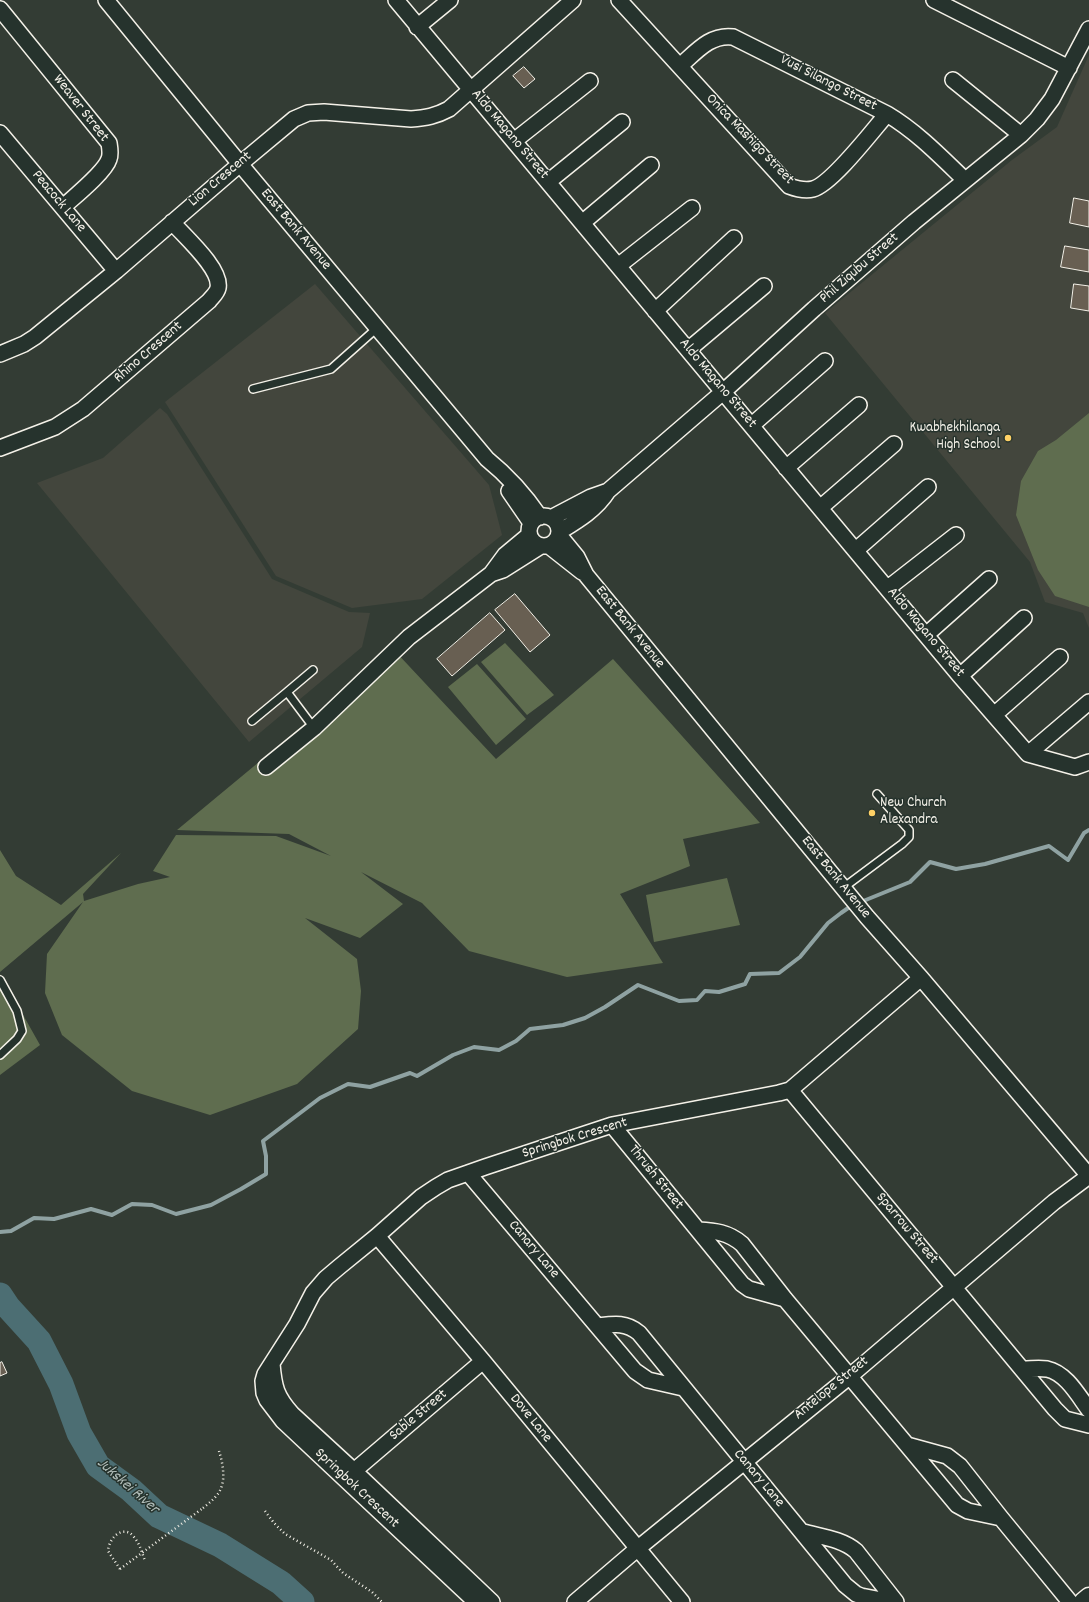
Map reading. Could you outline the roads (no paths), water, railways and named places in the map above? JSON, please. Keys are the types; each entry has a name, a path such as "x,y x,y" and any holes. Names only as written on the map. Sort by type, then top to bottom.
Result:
{"street":[{"name":"East Bank Avenue","path":"106,0 240,164 487,458 538,523"},
{"name":"Aldo Magano Street","path":"396,0 960,676 1028,754 1044,760 1064,763 1075,767 1089,762"},
{"path":"417,27 450,0"},
{"name":"Lion Crescent","path":"0,354 24,344 35,337 116,271 294,119 301,116 324,112 411,118 426,118 439,115 449,109 573,0"},
{"name":"Onica Mashigo Street","path":"619,0 789,186 806,190 823,184 852,155 888,114"},
{"path":"934,0 1069,68"},
{"name":"Weaver Street","path":"0,9 109,143 110,153 107,164 63,207"},
{"name":"Phil Ziqubu Street","path":"491,574 507,568 552,540 596,507 608,491 723,392 814,309 965,180 1021,135 1052,99 1089,29"},
{"name":"Vusi Silango Street","path":"680,66 708,41 724,36 732,37 888,114 933,148 965,180"},
{"path":"953,80 1021,135"},
{"path":"514,141 590,81"},
{"path":"548,182 622,122"},
{"name":"Peacock Lane","path":"0,133 116,271"},
{"path":"582,223 651,165"},
{"path":"618,266 692,208"},
{"name":"Rhino Crescent","path":"0,448 55,427 83,409 216,294 218,288 215,272 172,222"},
{"path":"655,311 734,238"},
{"path":"688,350 764,286"},
{"path":"752,425 825,361"},
{"path":"786,468 859,405"},
{"path":"820,508 894,444"},
{"path":"856,550 928,487"},
{"name":"Phil Ziqubu Street","path":"491,574 505,555 538,523 591,497 608,491"},
{"path":"556,522 558,527 552,540 532,540 538,523 556,522"},
{"path":"888,588 956,535"},
{"name":"East Bank Avenue","path":"552,540 576,557 586,575 867,917 921,978 1089,1176"},
{"path":"266,767 314,728 409,637 491,574"},
{"path":"926,635 988,579"},
{"path":"960,676 1024,618"},
{"path":"994,715 1060,657"},
{"path":"1028,754 1089,702"},
{"name":"Springbok Crescent","path":"476,1602 297,1434 273,1410 267,1400 263,1388 265,1374 318,1286 421,1197 448,1180 612,1126 790,1090 921,978"},
{"name":"Sparrow Street","path":"790,1090 1060,1415 1066,1419 1089,1425"},
{"name":"Thrush Street","path":"612,1126 746,1287 754,1291 785,1299"},
{"name":"Canary Lane","path":"468,1174 627,1361 642,1376 648,1380 683,1388"},
{"name":"Antelope Street","path":"575,1602 637,1549 850,1376 1054,1202 1089,1176"},
{"path":"698,1230 715,1231 734,1238 742,1244 785,1299 957,1505 968,1511 1001,1518"},
{"name":"Dove Lane","path":"377,1236 483,1361 682,1602"},
{"name":"Canary Lane","path":"598,1326 620,1324 633,1328 639,1333 743,1462 851,1591 861,1596 892,1602"},
{"name":"Sable Street","path":"354,1471 483,1361"},
{"name":"Springbok Crescent","path":"272,1364 276,1391 292,1414 492,1602"},
{"path":"1022,1369 1043,1368 1055,1372 1070,1384 1089,1410"},
{"path":"906,1445 939,1453 954,1460 1070,1602"},
{"path":"803,1532 844,1542 851,1546 896,1602"},
{"path":"1083,1602 1089,1597"}],"lane":[{"path":"253,389 328,370 334,367 377,328"},
{"path":"252,721 313,670"},
{"path":"287,692 314,728"},
{"path":"846,891 902,844 908,837 909,830 877,794"},
{"path":"0,980 16,1011 22,1031 17,1039 0,1055"}],"waterway":[{"path":"0,1232 11,1231 34,1218 54,1219 91,1209 112,1215 132,1204 152,1205 176,1214 211,1205 266,1174 266,1156 263,1141 320,1098 348,1084 370,1087 410,1073 417,1076 453,1055 474,1047 499,1050 516,1041 530,1029 563,1025 585,1018 605,1007 638,985 679,1001 697,1000 705,991 719,992 745,984 750,974 779,973 800,957 828,923 841,913 851,906 910,882 930,862 956,869 985,864 1049,846 1068,860 1084,833 1089,830"},
{"name":"Jukskei River","path":"0,1295 8,1307 39,1341 61,1384 79,1433 98,1466 131,1490 159,1516 220,1545 281,1583 302,1602"}],"place":[{"name":"Kwabhekhilanga High School","path":"1008,438"},
{"name":"New Church Alexandra","path":"872,813"}]}
